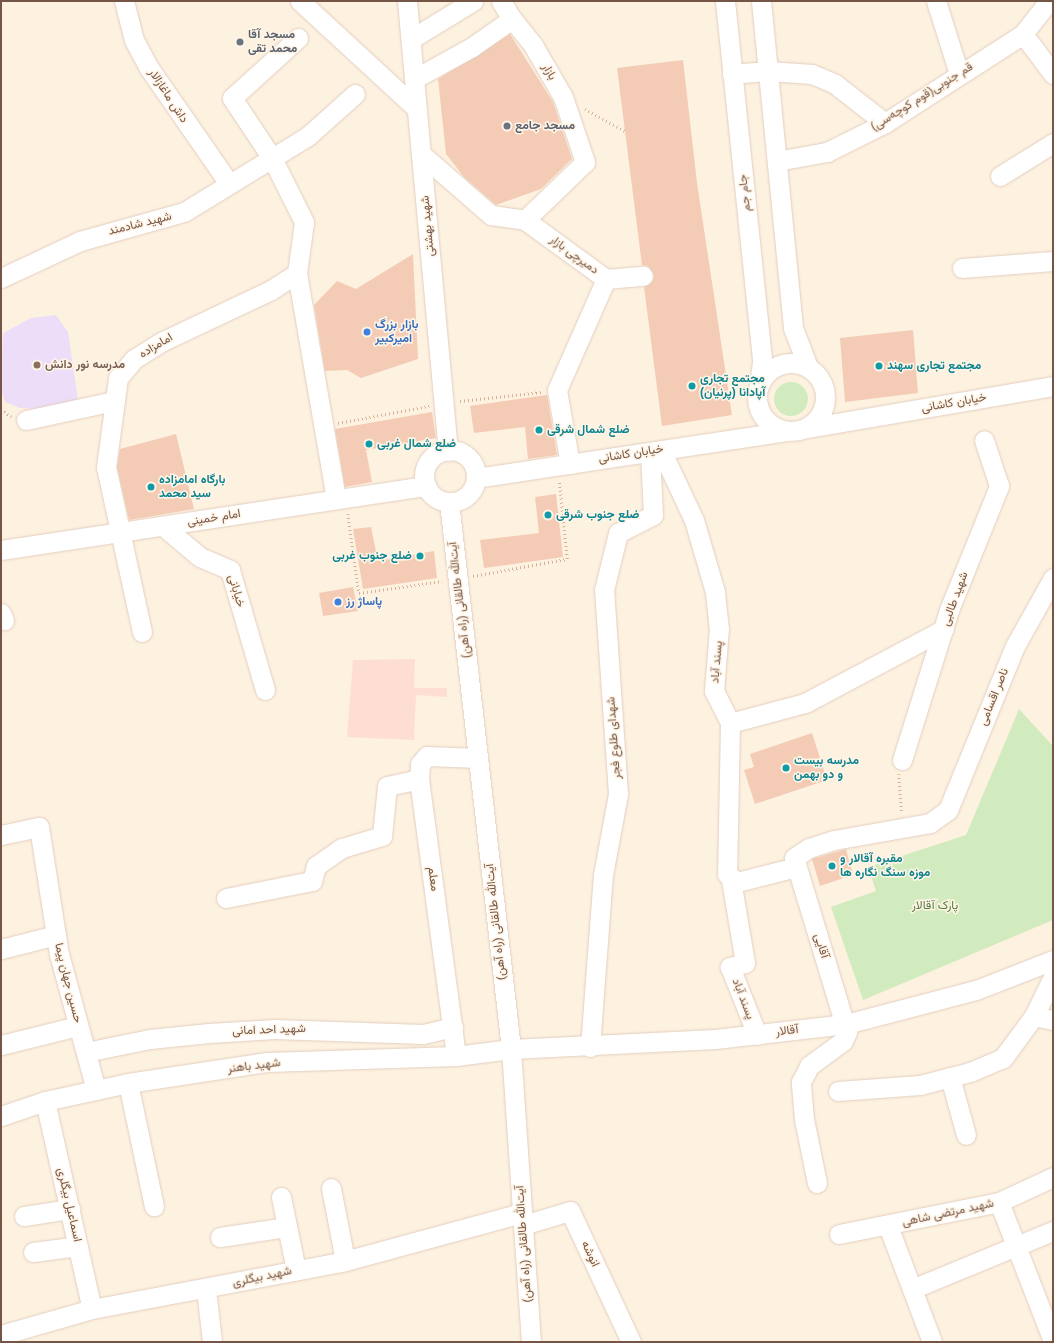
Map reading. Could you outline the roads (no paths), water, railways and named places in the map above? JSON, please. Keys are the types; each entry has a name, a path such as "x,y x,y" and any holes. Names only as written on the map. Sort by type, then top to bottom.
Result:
{"street":[{"name":"داش ماغازالار","path":"124,1 134,40 149,68 228,182"},
{"path":"300,1 417,109"},
{"name":"شهید بهشتی","path":"407,1 448,451"},
{"path":"411,39 473,1"},
{"name":"بازار","path":"501,1 512,19 533,44 563,97 585,162 525,220"},
{"name":"جام جم","path":"725,1 762,362 759,385"},
{"path":"761,1 793,328 808,368"},
{"path":"936,1 959,74"},
{"name":"قم جنوبی(قوم کوچه‌سی)","path":"777,161 827,152 885,123 1022,34 1049,1"},
{"path":"414,79 472,47 512,19"},
{"path":"1022,34 1053,74"},
{"path":"298,38 232,98 272,158 304,222 297,273 321,426 341,499"},
{"path":"732,74 768,71 812,74 835,84 885,123"},
{"name":"شهید شادمند","path":"1,278 80,241 184,212 228,182 308,136 355,94"},
{"path":"1000,176 1053,143"},
{"name":"دمیرچی بازار","path":"421,154 491,215 525,220 606,279 557,390 564,465"},
{"path":"962,268 1053,261"},
{"name":"امامزاده","path":"142,632 106,467 118,378 134,360 161,342 271,290 297,273"},
{"path":"606,279 643,276"},
{"path":"797,364 808,368 817,375 825,395 821,414 807,428 785,431 764,419 758,408 759,385 774,367 797,364"},
{"name":"خیابان کاشانی","path":"807,428 1053,386"},
{"path":"26,420 114,401"},
{"name":"خیابان کاشانی","path":"476,478 785,431"},
{"name":"شهید طالبی","path":"902,760 944,629 999,486 984,440"},
{"path":"448,451 468,458 476,478 464,498 449,502 435,497 426,486 428,463 448,451"},
{"name":"پسند آباد","path":"656,451 694,520 715,592 719,628 714,691 730,723 725,867 731,880 745,963 730,967 757,1034"},
{"name":"شهدای طلوع فجر","path":"590,1047 603,875 618,794 604,590 618,533 653,515 656,451"},
{"name":"امام خمینی","path":"1,550 426,486"},
{"name":"(راه آهن) آیت‌الله طالقانی","path":"449,502 511,1049 531,1342"},
{"name":"خیابانی","path":"163,526 200,557 230,570 265,690"},
{"name":"ناصر اقسامی","path":"796,867 794,858 809,848 941,818 948,810 1015,646 1052,580"},
{"path":"730,723 805,703 944,629"},
{"name":"معلم","path":"456,1056 419,779 422,758 427,756 478,758"},
{"path":"226,898 312,881 316,866 342,848 382,836 387,786 419,779"},
{"name":"حسین جهان پیما","path":"1,835 39,827 56,935 78,1026 96,1090"},
{"path":"731,880 749,881 796,867"},
{"name":"آقایی","path":"796,867 846,1024"},
{"path":"1,949 56,935"},
{"name":"آقالار","path":"511,1049 590,1047 757,1034 846,1024 976,990 1053,960"},
{"path":"838,1091 920,1085 950,1077 1004,1058 1034,1016 1053,977"},
{"path":"1034,1016 1053,1020"},
{"path":"817,1183 804,1118 801,1082 809,1066 843,1041 846,1024"},
{"path":"1,1044 78,1026"},
{"name":"شهید احد امانی","path":"86,1052 150,1039 209,1032 283,1029 423,1034 453,1027"},
{"name":"شهید باهنر","path":"1,1116 45,1101 128,1083 267,1062 456,1056 511,1049"},
{"path":"950,1077 966,1135"},
{"path":"128,1083 154,1206"},
{"name":"اسماعیل بیگلری","path":"45,1101 92,1309"},
{"name":"شهید مرتضی شاهی","path":"838,1234 888,1226 1000,1202 1053,1177"},
{"path":"331,1188 345,1261"},
{"path":"281,1197 296,1270"},
{"path":"1000,1202 1016,1246 1051,1330"},
{"path":"24,1216 70,1209"},
{"name":"انوشه","path":"523,1219 570,1210 631,1342"},
{"name":"شهید بیگلری","path":"1,1335 92,1309 206,1289 345,1261 523,1219"},
{"path":"888,1226 932,1342"},
{"path":"220,1237 287,1227"},
{"path":"912,1289 1053,1231"},
{"path":"33,1252 78,1246"},
{"path":"206,1289 212,1342"}],"place":[{"name":"مسجد آقا محمد تقی","path":"240,42"},
{"name":"مسجد جامع","path":"507,126"},
{"name":"بازار بزرگ امیرکبیر","path":"367,332"},
{"name":"مدرسه نور دانش","path":"37,365"},
{"name":"مجتمع تجاری سهند","path":"879,366"},
{"name":"مجتمع تجاری آپادانا (پرنیان)","path":"692,386"},
{"name":"ضلع شمال شرقی","path":"539,430"},
{"name":"ضلع شمال غربی","path":"369,444"},
{"name":"بارگاه امامزاده سید محمد","path":"151,487"},
{"name":"ضلع جنوب شرقی","path":"548,515"},
{"name":"ضلع جنوب غربی","path":"420,556"},
{"name":"پاساژ رز","path":"338,602"},
{"name":"مدرسه بیست و دو بهمن","path":"786,768"},
{"name":"مقبره آقالار و موزه سنگ نگاره ها","path":"832,866"}],"park label":[{"name":"پارک آقالار","path":"935,906"}]}
